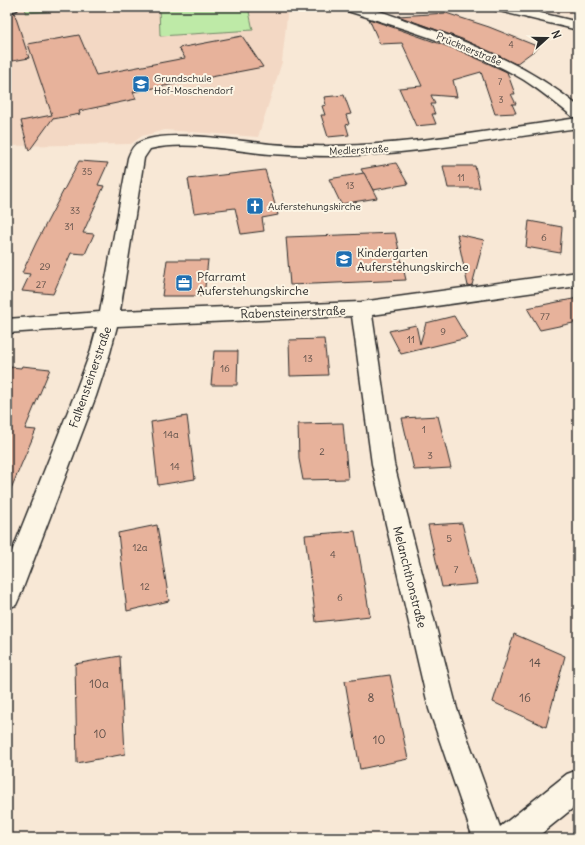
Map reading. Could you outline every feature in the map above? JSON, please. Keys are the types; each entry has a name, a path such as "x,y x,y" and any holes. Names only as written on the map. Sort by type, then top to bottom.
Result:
{"street":[{"path":"7,9 12,7"},
{"name":"Prücknerstraße","path":"349,7 438,36 504,64 545,88 578,114"},
{"path":"500,7 534,11 578,26"},
{"name":"Medlerstraße","path":"140,149 154,143 210,142 271,149 328,151 379,150 578,123"},
{"name":"Falkensteinerstraße","path":"7,596 85,396 109,319 136,158 140,149"},
{"name":"Rabensteinerstraße","path":"7,326 109,319 362,309 578,279"},
{"name":"Melanchthonstraße","path":"362,309 382,464 443,709 489,838"},
{"path":"511,838 578,785"}],"shaded area":[{"name":"Grundschule Hof-Moschendorf","path":"25,7 288,7 282,62 258,137 165,130 142,136 131,144 7,146 7,13"},
{"path":"540,7 578,7 578,16 555,11"}],"green space":[{"path":"26,7 126,7 25,13"},
{"path":"159,7 248,7 253,30 160,36"}],"building":[{"path":"14,12 29,58 7,62 7,14"},
{"path":"446,13 489,27 539,47 516,64 462,39 398,16"},
{"path":"369,19 458,50 507,72 515,94 511,94 516,104 512,104 516,113 495,114 481,72 453,80 457,97 431,95 435,104 431,104 435,114 432,114 436,124 416,126 399,88 422,86 402,43 380,44"},
{"name":"Grundschule Hof-Moschendorf","path":"79,35 96,75 185,58 179,48 242,36 263,67 133,92 136,99 79,111 80,114 53,118 29,151 21,121 52,115 28,44"},
{"path":"344,95 351,114 346,115 349,124 346,125 349,135 328,137 321,115 325,115 322,106 326,105 324,97"},
{"path":"79,161 108,163 98,185 104,186 83,233 94,234 85,254 71,253 53,294 22,291 30,274 22,273"},
{"path":"396,163 408,184 373,190 361,169"},
{"path":"443,166 475,166 480,188 448,188"},
{"name":"Auferstehungskirche","path":"265,170 278,215 262,218 264,231 241,234 235,208 194,213 188,179"},
{"path":"364,173 377,198 341,204 329,179"},
{"path":"529,221 562,227 560,253 526,247"},
{"name":"Kindergarten Auferstehungskirche","path":"395,233 406,280 290,285 286,237"},
{"path":"457,234 484,240 472,285 468,286"},
{"path":"167,260 208,260 204,296 162,296"},
{"path":"578,298 578,322 540,330 527,308"},
{"path":"454,316 467,338 401,354 389,331 416,325 420,344 426,323"},
{"path":"324,339 328,375 290,376 289,340"},
{"path":"214,351 238,351 237,385 211,385"},
{"path":"22,366 50,369 25,429 36,430 7,498 7,375 11,367 21,368"},
{"path":"187,416 195,479 158,485 151,422"},
{"path":"438,416 451,468 414,470 402,418"},
{"path":"343,423 348,479 303,480 299,459 298,424"},
{"path":"462,523 477,584 442,587 428,525"},
{"path":"157,525 169,601 127,611 118,533"},
{"path":"355,531 370,616 316,622 305,535"},
{"path":"514,634 565,656 546,727 493,702"},
{"path":"120,656 125,754 77,763 75,664"},
{"path":"390,675 408,759 360,769 345,681"}],"place":[{"name":"Grundschule Hof-Moschendorf","path":"141,84"},
{"name":"Auferstehungskirche","path":"255,206"},
{"name":"Kindergarten Auferstehungskirche","path":"344,259"},
{"name":"Pfarramt Auferstehungskirche","path":"184,283"}]}
